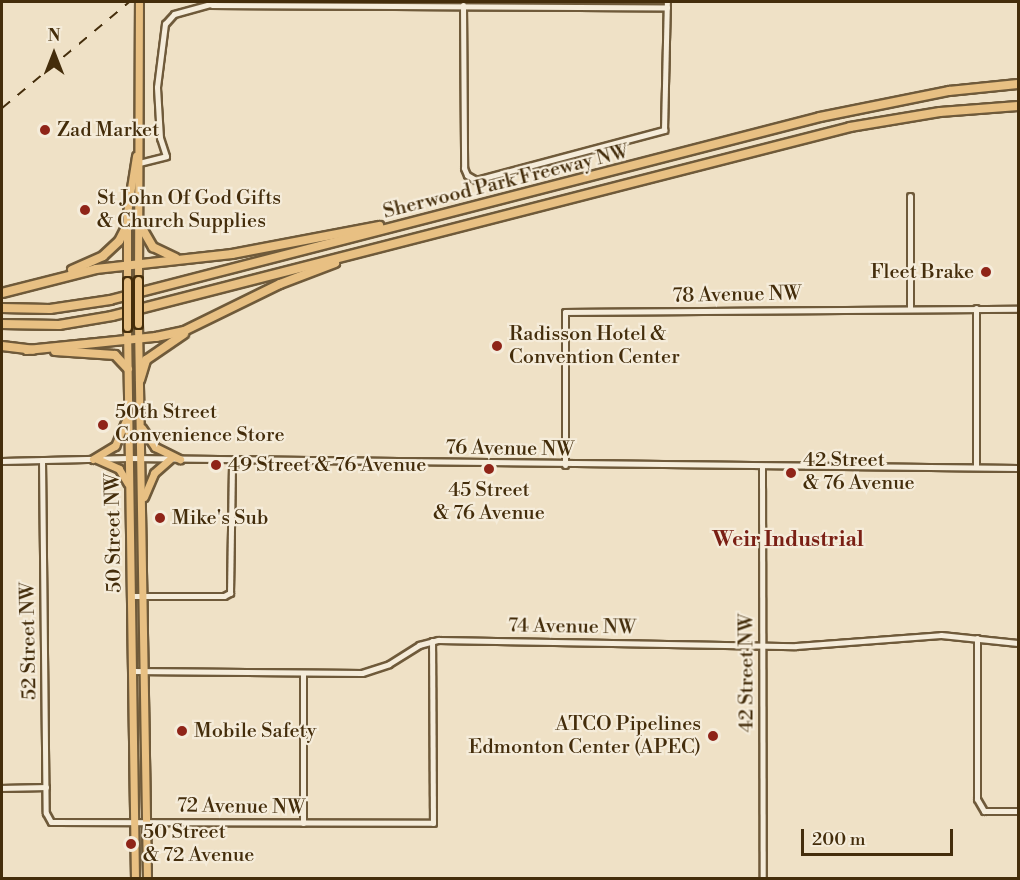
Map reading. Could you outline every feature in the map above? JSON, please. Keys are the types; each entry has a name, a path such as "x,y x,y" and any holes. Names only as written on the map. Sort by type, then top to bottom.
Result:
{"highway":[{"name":"Sherwood Park Freeway NW","path":"2,308 50,309 110,300 873,105 949,91 1018,84"},
{"name":"Sherwood Park Freeway NW","path":"2,324 59,325 101,318 850,127 940,112 1018,106"},
{"path":"138,223 147,240 161,254 186,259"},
{"path":"2,293 60,277 186,259 378,226 396,227"},
{"path":"60,277 99,259 114,248 126,227"},
{"path":"140,381 146,360 153,353 199,324 280,284 355,254"},
{"path":"27,350 169,335 199,324"},
{"path":"2,346 27,350 109,353 118,356 128,369"}],"main road":[{"name":"50 Street NW","path":"135,879 126,227 137,152 139,2"},
{"name":"50 Street NW","path":"135,164 138,223 147,879"},
{"path":"95,459 118,442 128,415"},
{"path":"140,423 154,447 180,459"},
{"path":"95,459 119,469 129,487"},
{"path":"141,505 154,472 170,459"}],"street":[{"path":"135,164 166,156 160,138 157,87 165,24 174,14 214,3 667,4 664,130 480,179 470,178 464,168 463,5"},
{"path":"910,196 910,309"},
{"path":"976,308 976,467"},
{"name":"78 Avenue NW","path":"565,465 565,312 1018,309"},
{"name":"76 Avenue NW","path":"2,461 129,458 762,468 1018,468"},
{"name":"52 Street NW","path":"42,460 46,787 49,820"},
{"path":"131,596 224,596 230,593 232,460"},
{"name":"42 Street NW","path":"762,468 763,879"},
{"name":"74 Avenue NW","path":"132,671 303,674 371,671 432,641 762,646 932,635 1018,643"},
{"path":"977,638 977,799 984,811 1018,811"},
{"name":"72 Avenue NW","path":"49,820 134,823 146,821 433,823 432,641"},
{"path":"303,674 303,823"},
{"path":"2,788 46,787"}],"railway":[{"path":"2,108 129,2"}],"place":[{"name":"Zad Market","path":"45,130"},
{"name":"St John Of God Gifts & Church Supplies","path":"85,210"},
{"name":"Fleet Brake","path":"986,272"},
{"name":"Radisson Hotel & Convention Center","path":"497,346"},
{"name":"50th Street Convenience Store","path":"103,425"},
{"name":"49 Street & 76 Avenue","path":"216,465"},
{"name":"45 Street & 76 Avenue","path":"489,469"},
{"name":"42 Street & 76 Avenue","path":"791,473"},
{"name":"Mike's Sub","path":"160,518"},
{"name":"Mobile Safety","path":"182,731"},
{"name":"ATCO Pipelines Edmonton Center (APEC)","path":"713,736"},
{"name":"50 Street & 72 Avenue","path":"131,844"}],"district":[{"name":"Weir Industrial","path":"788,540"}]}
